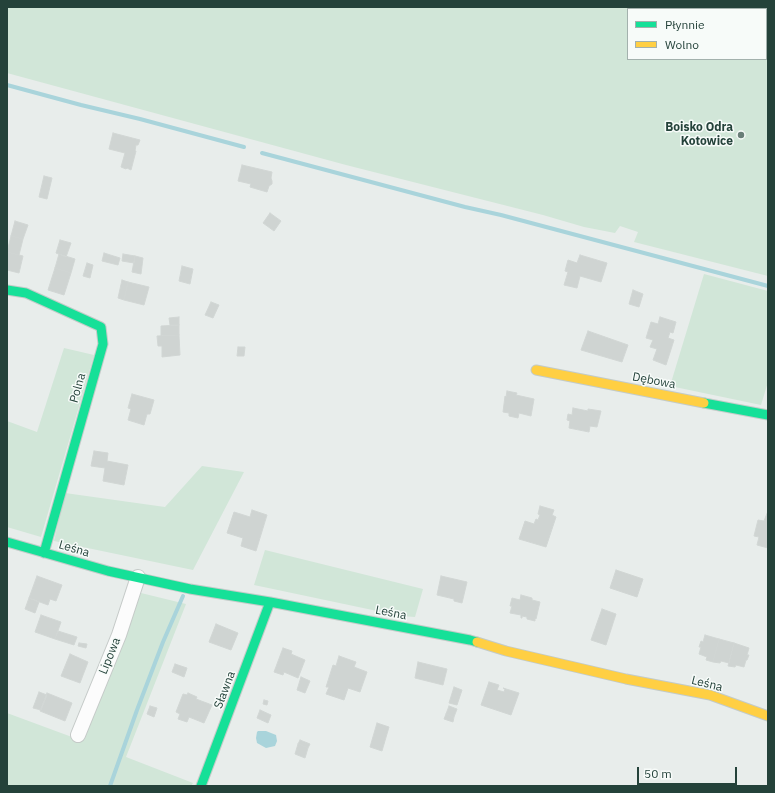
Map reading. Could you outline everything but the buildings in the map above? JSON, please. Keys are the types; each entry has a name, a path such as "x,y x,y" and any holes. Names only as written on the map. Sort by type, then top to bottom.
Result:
{"street":[{"name":"Polna","path":"7,290 26,293 100,327 103,344 44,553"},
{"name":"Dębowa","path":"536,370 768,415"},
{"name":"Leśna","path":"7,542 108,571 190,589 270,602 470,640 506,651 626,679 710,695 768,716"},
{"name":"Lipowa","path":"78,735 119,634 138,577"},
{"name":"Sławna","path":"200,786 270,602"}],"green space":[{"path":"7,7 654,8 627,8 627,60 767,60 768,53 768,276 634,242 638,232 620,226 615,233 584,227 543,215 346,165 7,73"},
{"path":"721,7 758,8 723,8"},
{"path":"704,274 768,291 768,382 761,405 670,386"},
{"path":"64,348 94,355 41,537 7,527 7,421 37,432"},
{"path":"202,466 244,472 193,570 54,541 65,493 165,507"},
{"path":"265,550 423,589 415,617 401,616 254,585"},
{"path":"141,593 186,604 126,757 193,783 191,786 7,786 7,713 80,740"}],"water":[{"path":"258,731 266,731 276,735 277,741 275,746 266,748 257,743 256,738"}],"waterway":[{"path":"7,85 244,147"},
{"path":"262,153 768,286"},
{"path":"110,786 163,642 183,596"}],"traffic: fast":[{"path":"7,290 26,293 101,327 103,344 44,553"},
{"path":"704,403 768,415"},
{"path":"7,542 108,571 190,589 270,602 477,642"},
{"path":"201,786 270,602"}],"traffic: slow":[{"path":"536,370 704,403"},
{"path":"477,642 506,651 626,679 710,695 768,716"}],"place":[{"name":"Boisko Odra Kotowice","path":"741,135"}]}
